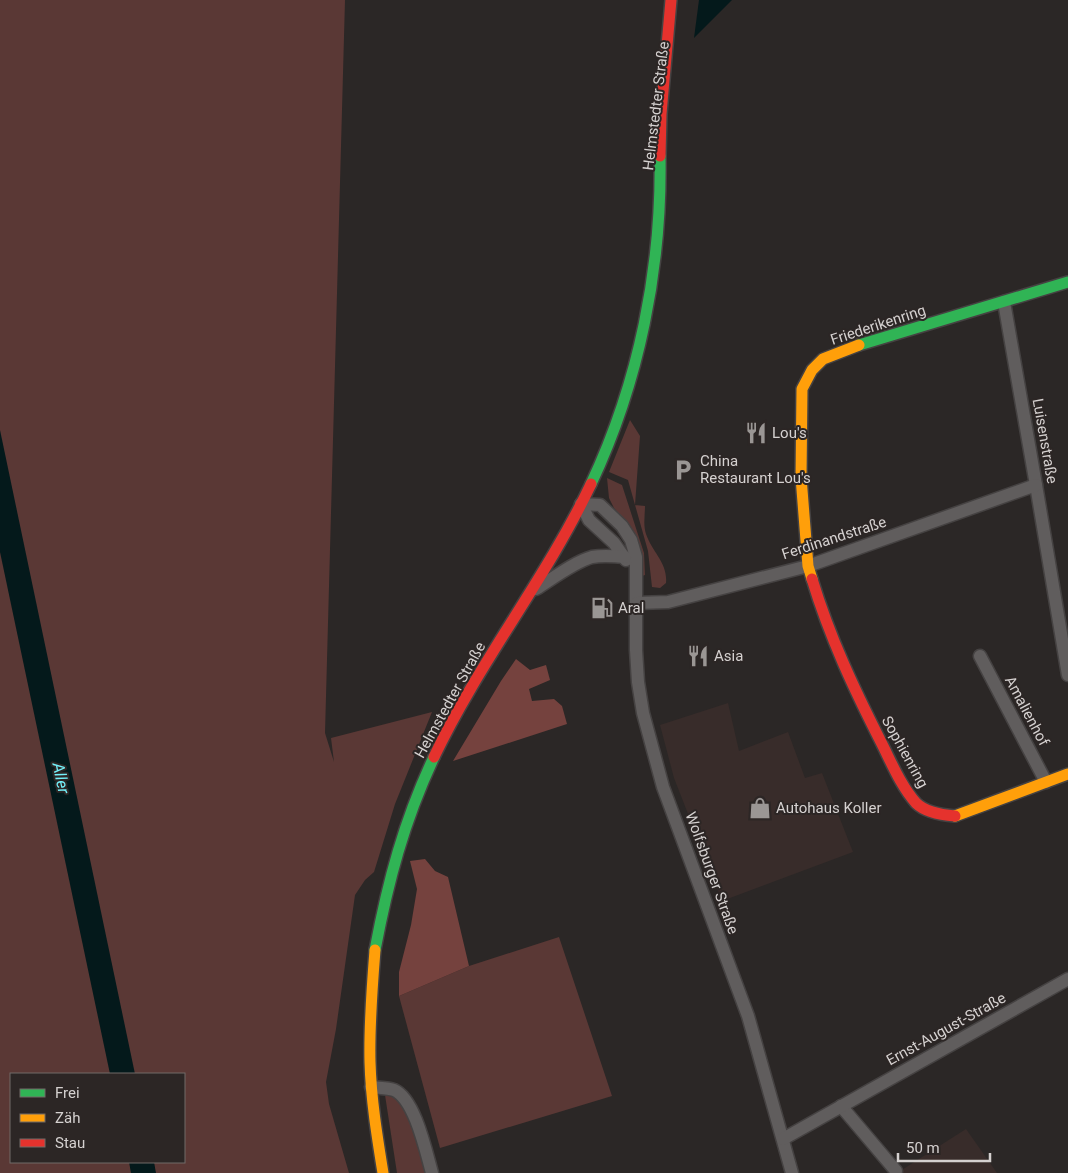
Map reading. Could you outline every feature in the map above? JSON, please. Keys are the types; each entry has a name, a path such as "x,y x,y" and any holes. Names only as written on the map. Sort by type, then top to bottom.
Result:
{"main road":[{"name":"Helmstedter Straße","path":"383,1173 371,1087 369,1030 380,921 398,849 413,806 442,740 581,504 599,469 619,419 643,336 650,297 660,183 660,130 671,0"},
{"name":"Helmstedter Straße","path":"660,183 671,128 677,66"},
{"name":"Friederikenring","path":"808,566 800,477 802,389 812,370 823,359 870,341 1068,282"},
{"name":"Sophienring","path":"808,566 824,619 853,687 901,782 917,804 934,813 954,816 1068,774"}],"street":[{"name":"Luisenstraße","path":"1004,302 1068,675"},
{"name":"Ferdinandstraße","path":"637,603 668,602 808,566 1036,485"},
{"name":"Wolfsburger Straße","path":"636,578 625,557 614,543 589,520 581,504 600,505 622,526 631,540 636,557 637,603 636,650 642,713 663,787 748,1016 792,1173"},
{"path":"530,593 558,575 591,558 602,556 625,557"},
{"name":"Amalienhof","path":"980,656 1046,782"},
{"name":"Ernst-August-Straße","path":"783,1139 1068,980"},
{"path":"371,1087 395,1090 410,1104 419,1126 432,1173"},
{"path":"841,1106 896,1171"}],"shaded area":[{"path":"0,0 345,0 325,733 334,762 331,738 432,712 395,804 374,872 365,880 355,895 336,1029 326,1082 329,1104 349,1173 0,1173"},
{"path":"630,420 640,436 635,505 628,480 609,472"},
{"path":"607,478 622,485 644,553 645,575 642,576 630,528 614,508 609,498"},
{"path":"635,505 645,506 644,524 646,534 665,569 666,583 660,588 652,587 648,551"},
{"path":"516,659 530,670 546,665 550,680 529,689 532,701 554,699 562,706 567,724 453,761 501,681"},
{"name":"Autohaus Koller","path":"728,703 739,751 788,732 805,778 822,773 853,852 722,901 674,778 660,725"},
{"path":"425,859 435,871 448,877 469,966 399,996 399,972 411,925 417,889 410,861"},
{"path":"559,937 612,1096 440,1148 399,996 469,966"},
{"path":"385,1095 395,1098 407,1113 416,1133 426,1173 397,1173"},
{"path":"966,1129 997,1173 897,1173"}],"water":[{"path":"699,0 732,0 694,38"},
{"name":"Aller","path":"0,430 135,1073 110,1073 0,552"},
{"path":"129,1163 154,1163 156,1173 131,1173"}],"traffic: fast":[{"path":"591,484 608,445 622,405 644,324 657,240 660,156"},
{"path":"859,345 1068,282"},
{"path":"375,950 385,900 398,852 414,804 434,757"}],"traffic: slow":[{"path":"812,579 808,566 801,477 802,389 812,370 823,359 859,345"},
{"path":"955,816 1068,774"},
{"path":"375,950 370,1020 370,1062 373,1104 383,1173"}],"traffic: jam":[{"path":"660,156 661,114 671,0"},
{"path":"434,757 471,688 554,553 591,484"},
{"path":"812,579 843,663 901,782 916,803 924,809 934,813 955,816"}],"place":[{"name":"Lou's","path":"756,433"},
{"name":"China Restaurant Lou's","path":"683,470"},
{"name":"Aral","path":"602,608"},
{"name":"Asia","path":"698,656"},
{"name":"Autohaus Koller","path":"760,808"}]}
